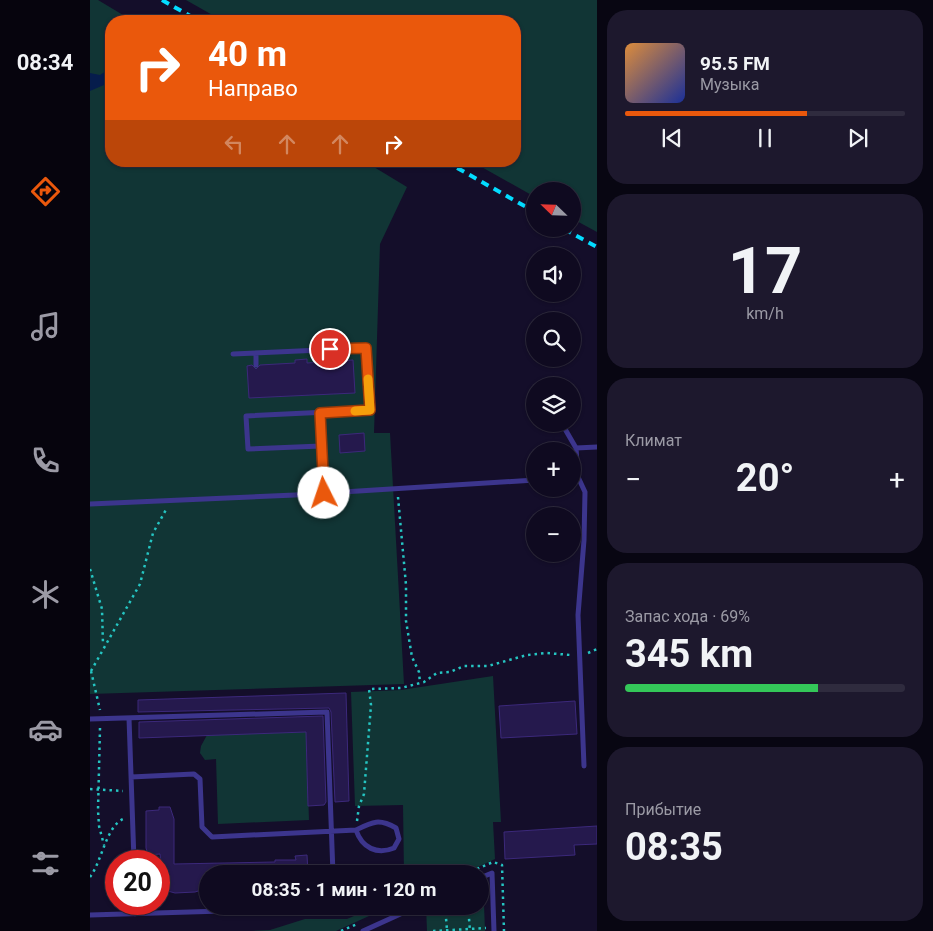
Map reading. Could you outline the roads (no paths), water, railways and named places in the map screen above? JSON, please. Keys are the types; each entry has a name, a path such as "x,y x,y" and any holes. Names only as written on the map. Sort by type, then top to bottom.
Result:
{"lane":[{"path":"233,354 366,348 370,410 246,416 248,449 321,446"},
{"path":"256,353 256,365"},
{"path":"320,413 324,493"},
{"path":"581,448 597,447"},
{"path":"90,504 324,493 526,481"},
{"path":"581,486 585,492 584,540 578,587 578,656 584,766"},
{"path":"90,720 327,712 333,865"},
{"path":"129,718 134,850"},
{"path":"132,777 194,774 200,779 202,828 212,837 356,830 371,822 385,821 396,828 399,839 394,848 386,852 374,851 362,843 356,830"},
{"path":"489,874 492,873 494,929"},
{"path":"170,913 199,912"},
{"path":"90,915 105,915"},
{"path":"364,931 399,915"},
{"path":"380,924 381,931"}],"water":[{"path":"105,72 105,85 90,91 90,73 100,75"}],"railway":[{"path":"162,0 188,15"},
{"path":"456,167 526,207"},
{"path":"580,238 597,247"}]}
